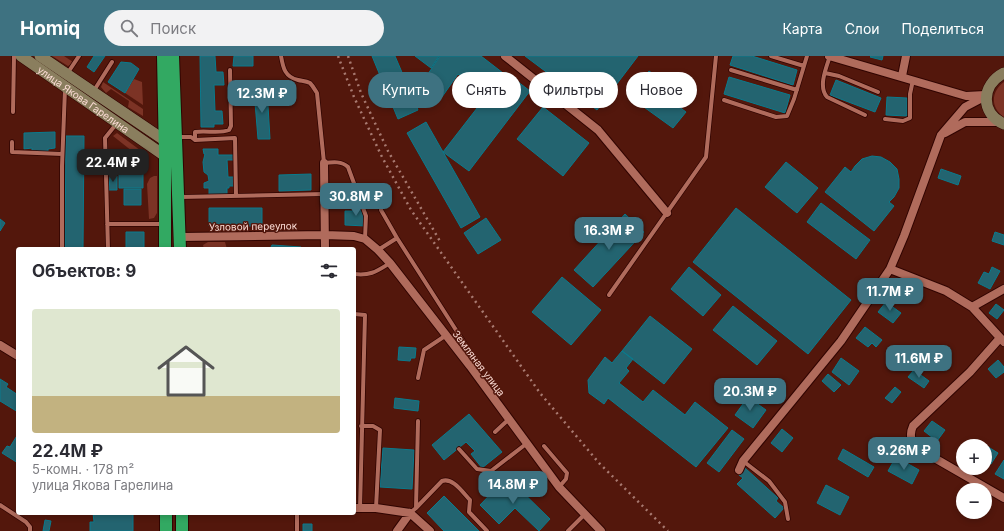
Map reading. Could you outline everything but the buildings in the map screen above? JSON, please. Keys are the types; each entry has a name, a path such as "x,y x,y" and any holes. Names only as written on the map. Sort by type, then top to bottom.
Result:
{"highway":[{"path":"163,56 172,148 179,197 180,243"},
{"path":"165,247 165,224 172,148 174,56"},
{"path":"166,515 166,531"},
{"path":"182,515 182,531"}],"main road":[{"name":"улица Якова Гарелина","path":"21,56 117,123 172,148"},
{"name":"улица Якова Гарелина","path":"41,56 172,148"},
{"path":"1001,123 993,117 989,110 986,103 986,95 992,81 1004,73"}],"street":[{"path":"505,56 598,130 667,213"},
{"path":"829,56 902,76 966,96 986,95"},
{"path":"902,76 906,56"},
{"path":"739,470 743,461 841,341 890,269 904,236 941,135 965,107 986,95"},
{"path":"941,135 965,122 1001,123"},
{"path":"324,163 325,247"},
{"name":"Земляная улица","path":"325,235 354,236 365,240 378,250 390,263 445,336 470,366 508,420 559,487 601,531"},
{"name":"Узловой переулок","path":"180,243 325,235"},
{"path":"890,269 946,291 972,307 1002,340 913,426 911,430 911,438 917,448 1004,498"},
{"path":"972,307 1004,290"},
{"path":"0,345 16,355"},
{"path":"357,508 413,510 430,531"},
{"path":"398,531 413,510"}],"lane":[{"path":"13,112 14,56"},
{"path":"67,74 79,56"},
{"path":"282,56 285,71 288,75 293,79 308,82 313,86 317,93 324,163 339,162 348,167 366,216 365,240"},
{"path":"609,295 706,157 716,56"},
{"path":"771,56 804,66"},
{"path":"724,100 776,117 787,116 797,90 807,56"},
{"path":"829,56 823,85 824,93 827,97 865,114"},
{"path":"93,92 112,62"},
{"path":"195,140 195,132 202,130 229,130 231,126 230,70"},
{"path":"731,70 797,90"},
{"path":"825,73 839,76 878,92"},
{"path":"885,120 903,121 910,118 910,94 913,80"},
{"path":"62,247 62,154 65,86"},
{"path":"108,247 105,138 117,123"},
{"path":"172,148 191,137 195,140 235,138 236,196"},
{"path":"12,142 12,152 62,154"},
{"path":"179,197 325,194"},
{"path":"381,210 397,238 472,355 474,361 470,366"},
{"path":"107,224 165,224"},
{"path":"378,250 397,238"},
{"path":"356,274 365,275 375,272 390,263"},
{"path":"356,314 365,315 357,508"},
{"path":"418,378 424,350 445,336"},
{"path":"495,432 508,420"},
{"path":"413,510 418,421"},
{"path":"361,426 374,426 380,430 376,508"},
{"path":"460,449 477,469 491,471 526,444"},
{"path":"544,446 567,473 566,479 559,487"},
{"path":"743,461 769,481 785,502 788,519"},
{"path":"413,510 442,480 451,480 470,500 469,512 487,531"},
{"path":"0,505 26,522 30,527 30,531"},
{"path":"568,531 585,514"},
{"path":"297,515 297,531"}],"shaded area":[{"path":"52,56 64,56 73,62 68,66"},
{"path":"134,79 142,82 143,105 125,93"},
{"path":"103,82 143,109 143,116 128,107 129,101 111,89 106,93 101,87"},
{"path":"1004,82 1004,117 996,109 994,100 997,90"},
{"path":"117,133 144,153 137,155 113,136"},
{"path":"157,176 157,213 154,218 149,219 147,184 150,178"},
{"path":"208,242 225,242 226,247 204,247 203,245"}],"railway":[{"path":"338,56 354,97 381,155 411,210 540,393 599,463 668,531"},
{"path":"348,56 361,93 388,151 441,243"}]}
